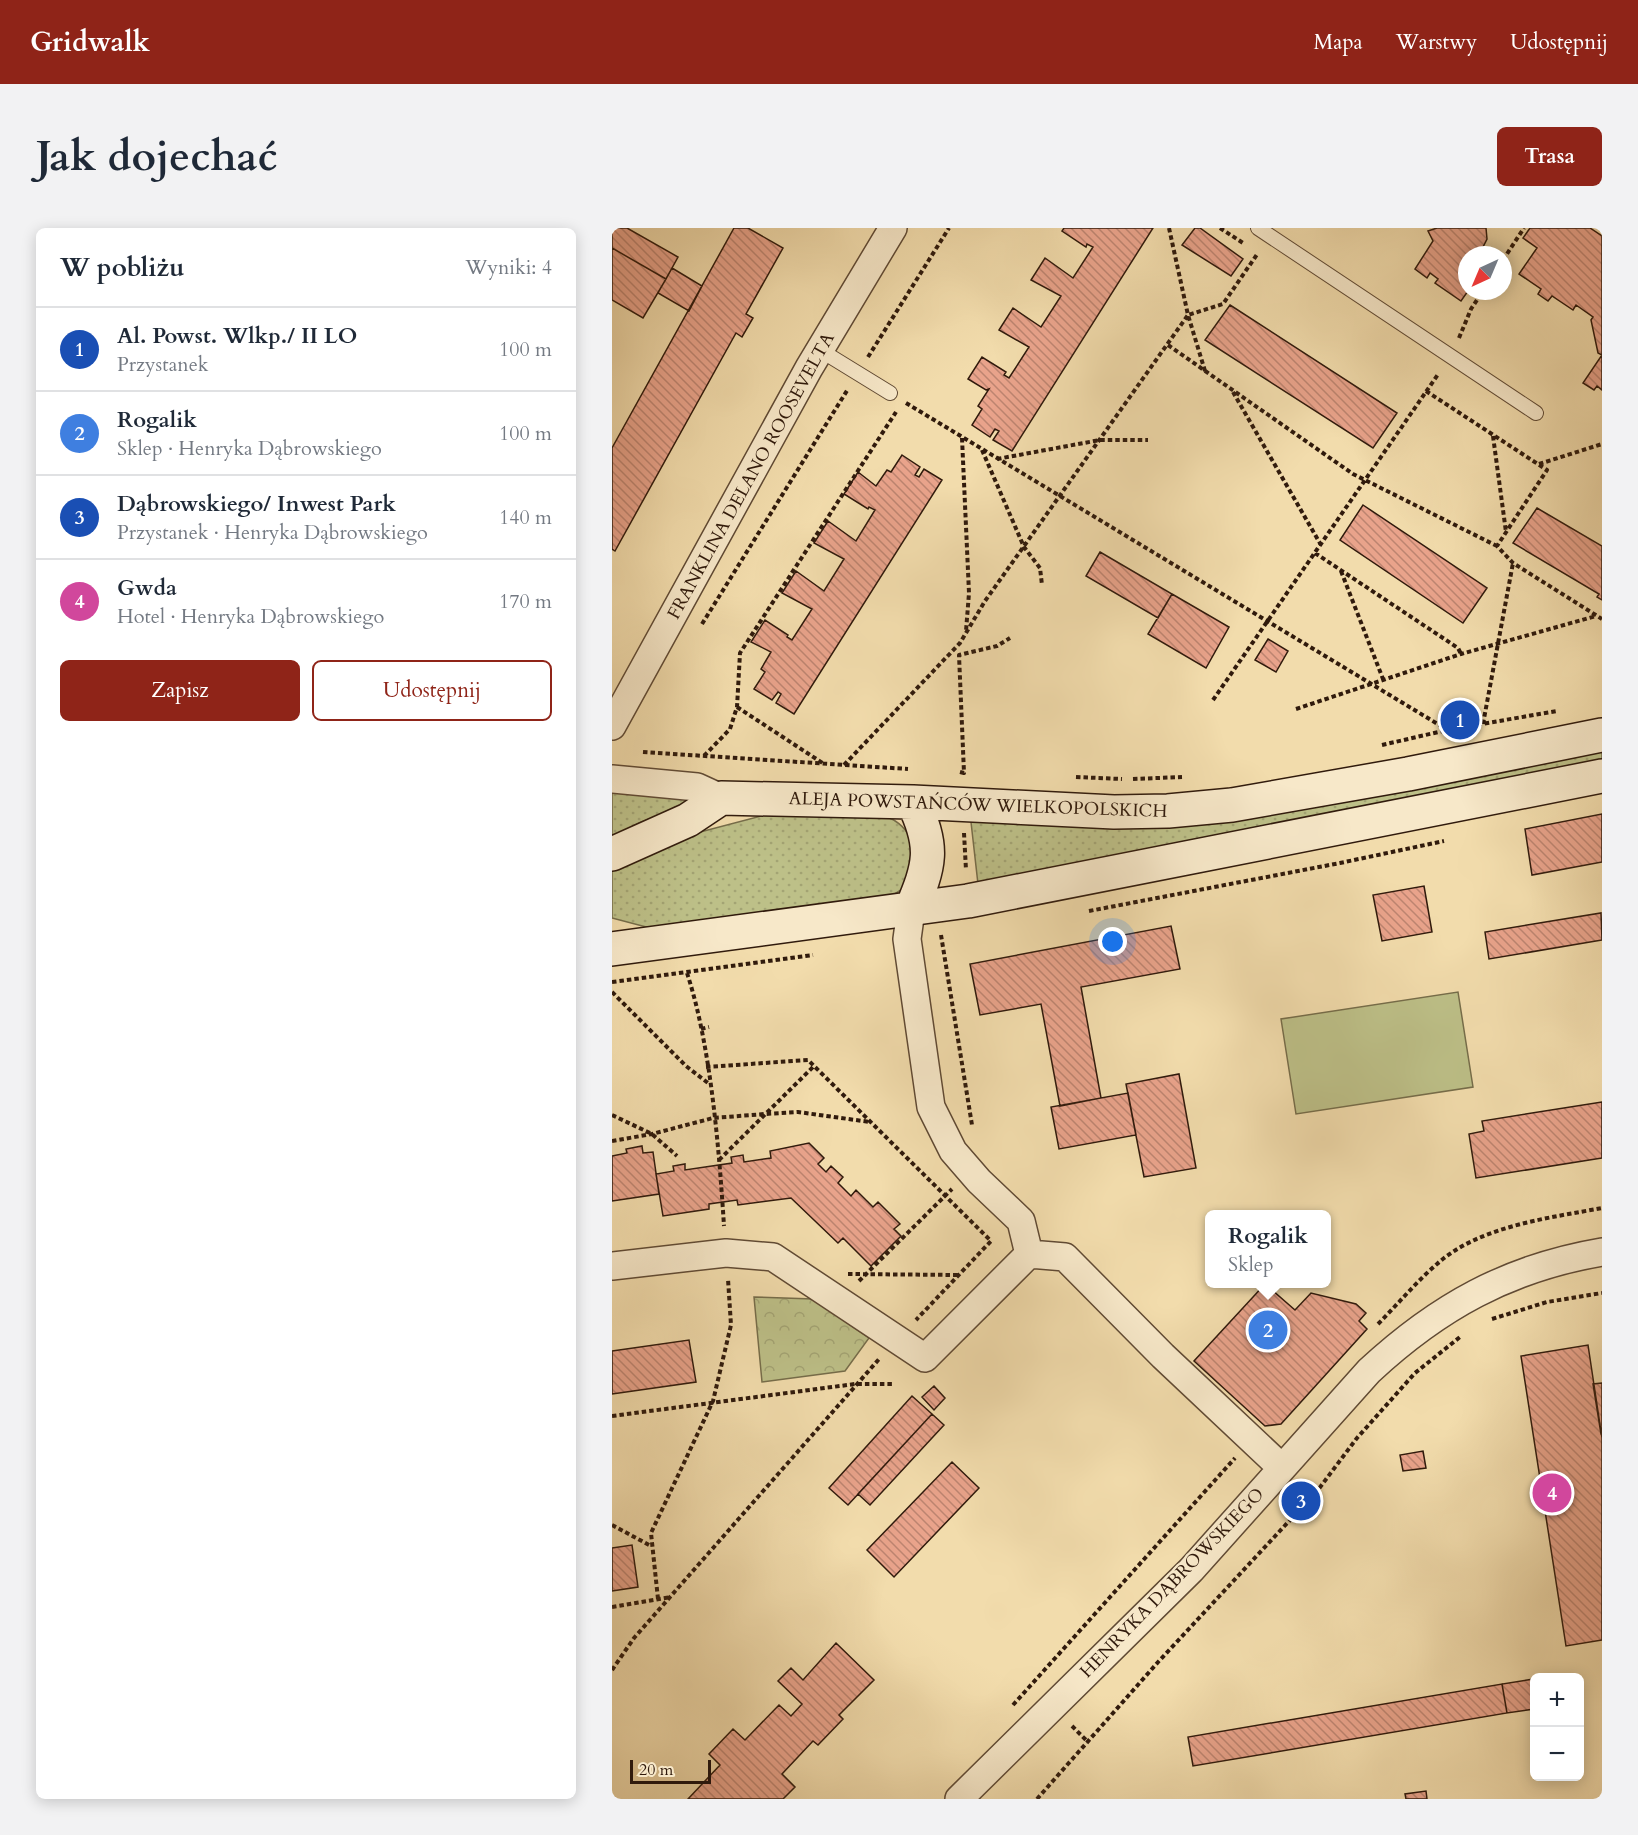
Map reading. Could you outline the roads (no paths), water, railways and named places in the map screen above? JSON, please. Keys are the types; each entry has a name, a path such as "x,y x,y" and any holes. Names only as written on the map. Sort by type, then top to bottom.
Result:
{"main road":[{"name":"ALEJA POWSTAŃCÓW WIELKOPOLSKICH","path":"721,798 913,802 1114,812 1168,811 1232,805 1602,735"},
{"path":"615,945 911,910 1087,879 1602,776"},
{"path":"612,854 688,820 721,798"},
{"path":"911,910 924,880 929,851 924,825 913,802"}],"street":[{"name":"FRANKLINA DELANO ROOSEVELTA","path":"612,726 820,350 893,228"},
{"path":"612,779 697,787 721,798"},
{"path":"911,910 907,939 931,1107 953,1150 1021,1221 1029,1254"},
{"name":"HENRYKA DĄBROWSKIEGO","path":"959,1799 1191,1570 1368,1371 1425,1323 1450,1306 1502,1280 1552,1263 1602,1252"},
{"path":"612,1266 726,1253 773,1257 925,1358 1029,1254 1065,1257 1282,1468"}],"lane":[{"path":"1264,232 1536,413"},
{"path":"820,350 890,393"}],"place":[{"name":"Al. Powst. Wlkp./ II LO","path":"1460,720"},
{"name":"Rogalik","path":"1268,1330"},
{"name":"Gwda","path":"1552,1493"},
{"name":"Dąbrowskiego/ Inwest Park","path":"1301,1501"}]}
